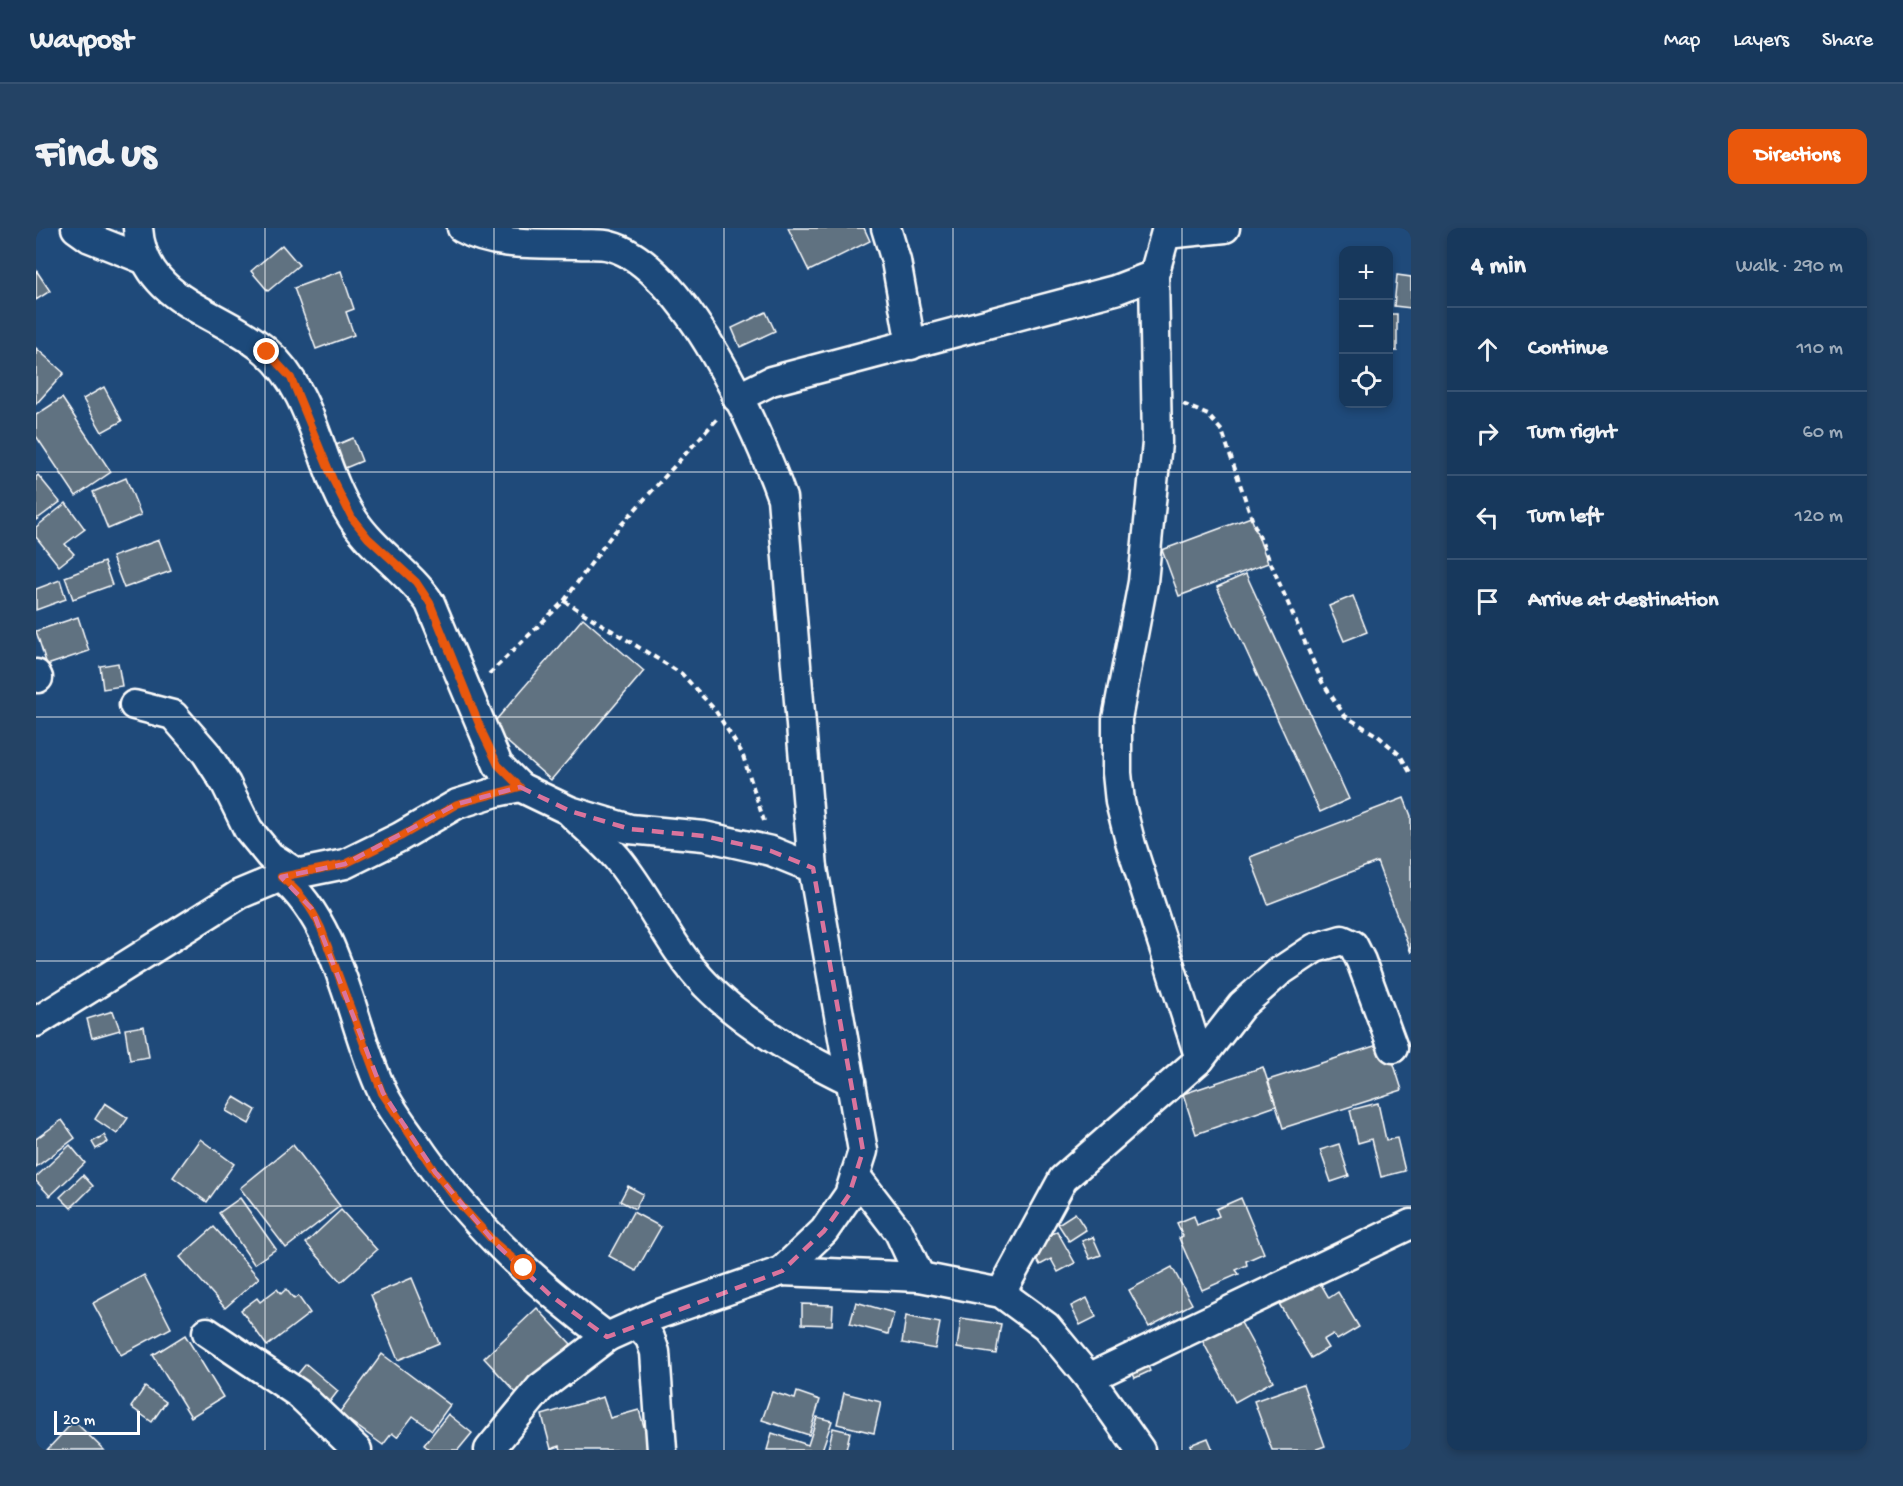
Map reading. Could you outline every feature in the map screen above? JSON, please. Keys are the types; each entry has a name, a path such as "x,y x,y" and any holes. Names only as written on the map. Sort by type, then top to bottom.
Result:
{"street":[{"path":"76,228 90,238 143,259"},
{"path":"138,228 143,259 158,281 178,299 240,330 267,352 291,378 333,480 352,518 368,538 416,582 430,603 498,765 520,787 570,811 630,829 704,837 771,851 813,867"},
{"path":"462,228 496,240 609,245 638,259 665,282 703,332 766,453 782,498 813,867 863,1151 849,1195 824,1231 782,1271"},
{"path":"886,228 896,261 911,345"},
{"path":"1200,1059 1131,845 1120,802 1116,773 1117,719 1143,582 1157,442 1154,275 1167,231 1225,228"},
{"path":"737,398 771,381 1114,290 1154,275"},
{"path":"134,705 173,715 206,753 226,783 248,829 270,856 290,875 312,909 350,1001 382,1093 435,1172 495,1243 550,1295 607,1337"},
{"path":"36,1022 132,963 190,923 240,894 290,875 345,864 400,837 457,804 520,787"},
{"path":"570,811 617,858 661,926 706,985 735,1010 792,1050 851,1081"},
{"path":"1001,1293 1063,1179 1200,1059 1242,1005 1279,972 1315,948 1342,940 1353,945 1393,1048"},
{"path":"855,1175 899,1232 920,1276"},
{"path":"1089,1378 1411,1224"},
{"path":"489,1450 540,1388 607,1337 656,1315 782,1271 920,1276 1001,1293 1046,1326 1089,1378 1140,1450"},
{"path":"638,1324 650,1338 655,1352 662,1450"},
{"path":"207,1332 299,1394 357,1450"}],"path":[{"path":"1155,393 1208,415 1222,431 1253,522 1322,681 1345,716 1378,736 1400,755 1411,774"},
{"path":"468,695 564,601 611,536 737,398"},
{"path":"564,601 682,674 715,710 742,753 760,803 771,851"}],"highlighted area":[{"path":"520,787 570,811 630,829 704,836 771,851 813,868 863,1151 849,1195 824,1231 782,1271 607,1337 550,1295 495,1243 435,1172 383,1093 312,909 281,877 345,864 457,804"}],"building":[{"path":"788,228 864,228 870,241 809,271"},
{"path":"282,245 299,265 268,291 251,271"},
{"path":"36,270 50,291 36,300"},
{"path":"341,271 354,309 346,312 354,335 316,349 294,288"},
{"path":"1397,275 1411,277 1411,308 1394,306"},
{"path":"766,312 775,331 740,347 732,328"},
{"path":"1393,314 1397,314 1397,351 1393,351"},
{"path":"36,348 64,373 36,404"},
{"path":"104,387 122,421 102,432 83,399"},
{"path":"62,398 111,472 76,496 36,436 36,415"},
{"path":"353,438 362,461 338,471 329,448"},
{"path":"38,475 60,502 36,520 36,477"},
{"path":"126,478 141,515 108,529 93,492"},
{"path":"66,503 85,529 65,544 74,554 59,566 36,537 36,527"},
{"path":"1251,517 1268,563 1179,596 1162,550"},
{"path":"159,540 171,571 124,588 112,557"},
{"path":"104,562 112,585 73,599 65,577"},
{"path":"1246,574 1349,799 1320,812 1217,587"},
{"path":"60,580 66,599 36,610 36,589"},
{"path":"1353,596 1367,632 1344,641 1329,606"},
{"path":"78,617 89,651 47,665 36,631"},
{"path":"583,618 644,671 551,780 490,727"},
{"path":"118,663 122,686 103,689 100,666"},
{"path":"1404,798 1411,816 1411,953 1377,862 1268,904 1250,857"},
{"path":"113,1011 120,1030 92,1038 87,1019"},
{"path":"144,1026 149,1057 130,1060 125,1029"},
{"path":"1387,1042 1402,1090 1283,1128 1268,1080"},
{"path":"1263,1067 1276,1106 1196,1134 1183,1094"},
{"path":"234,1097 256,1110 249,1124 226,1111"},
{"path":"105,1103 128,1118 117,1134 95,1119"},
{"path":"1378,1103 1386,1140 1397,1138 1405,1171 1381,1177 1372,1139 1358,1143 1350,1110"},
{"path":"62,1120 75,1138 36,1167 36,1139"},
{"path":"104,1135 108,1142 96,1149 92,1142"},
{"path":"200,1139 234,1164 207,1202 173,1177"},
{"path":"1339,1144 1349,1176 1331,1182 1320,1150"},
{"path":"70,1145 85,1163 50,1196 36,1181 36,1177"},
{"path":"293,1145 340,1206 286,1248 240,1188"},
{"path":"83,1175 93,1186 71,1208 60,1197"},
{"path":"628,1186 643,1194 635,1209 620,1201"},
{"path":"240,1198 276,1249 254,1264 219,1213"},
{"path":"1241,1198 1264,1253 1246,1261 1247,1265 1236,1270 1239,1274 1202,1290 1179,1238 1183,1236 1177,1223 1194,1216 1197,1225 1219,1216 1216,1209"},
{"path":"341,1210 377,1250 341,1282 306,1243"},
{"path":"633,1212 661,1227 636,1271 609,1256"},
{"path":"1075,1213 1086,1230 1069,1241 1058,1224"},
{"path":"214,1227 259,1278 225,1308 180,1257"},
{"path":"1057,1231 1075,1263 1058,1272 1051,1259 1040,1265 1029,1246"},
{"path":"1093,1237 1101,1255 1090,1259 1082,1241"},
{"path":"1172,1267 1192,1304 1149,1327 1129,1290"},
{"path":"144,1275 171,1328 121,1355 93,1303"},
{"path":"412,1278 439,1343 398,1360 371,1295"},
{"path":"1318,1279 1329,1298 1338,1292 1359,1327 1337,1340 1333,1334 1323,1340 1328,1348 1311,1358 1278,1302"},
{"path":"277,1289 281,1294 286,1289 294,1299 298,1296 310,1313 267,1346 241,1310 257,1298 260,1302"},
{"path":"1087,1298 1096,1317 1080,1325 1071,1306"},
{"path":"856,1302 894,1313 888,1334 850,1324"},
{"path":"802,1304 833,1305 832,1325 802,1324"},
{"path":"537,1308 571,1344 518,1395 484,1358"},
{"path":"906,1316 940,1323 935,1349 902,1343"},
{"path":"1238,1317 1273,1381 1235,1402 1201,1338"},
{"path":"961,1318 1001,1324 996,1354 957,1348"},
{"path":"185,1335 223,1397 191,1417 153,1355"},
{"path":"382,1354 450,1405 432,1430 413,1416 397,1437 392,1433 383,1445 339,1413"},
{"path":"1146,1361 1150,1371 1135,1378 1130,1368"},
{"path":"306,1364 338,1391 325,1408 292,1381"},
{"path":"1303,1384 1325,1446 1314,1450 1272,1450 1254,1401"},
{"path":"145,1387 166,1402 152,1422 131,1407"},
{"path":"772,1392 795,1399 797,1392 820,1400 809,1435 762,1420"},
{"path":"844,1393 881,1402 874,1433 837,1424"},
{"path":"603,1397 610,1418 639,1410 651,1450 561,1450 560,1446 551,1449 542,1415"},
{"path":"448,1414 472,1433 458,1450 430,1450 424,1445"},
{"path":"817,1417 832,1421 822,1450 767,1450 772,1433 808,1445"},
{"path":"74,1421 104,1450 47,1450"},
{"path":"833,1428 850,1432 846,1450 828,1449"},
{"path":"1208,1438 1213,1450 1192,1450 1190,1445"}],"route":[{"path":"267,352 291,378 310,418 333,480 352,518 368,538 416,582 430,603 483,734 498,765 520,787 457,804 400,837 345,864 281,877 298,890 312,909 321,928 350,1001 382,1093 435,1172 463,1208 495,1243 524,1268"}]}
